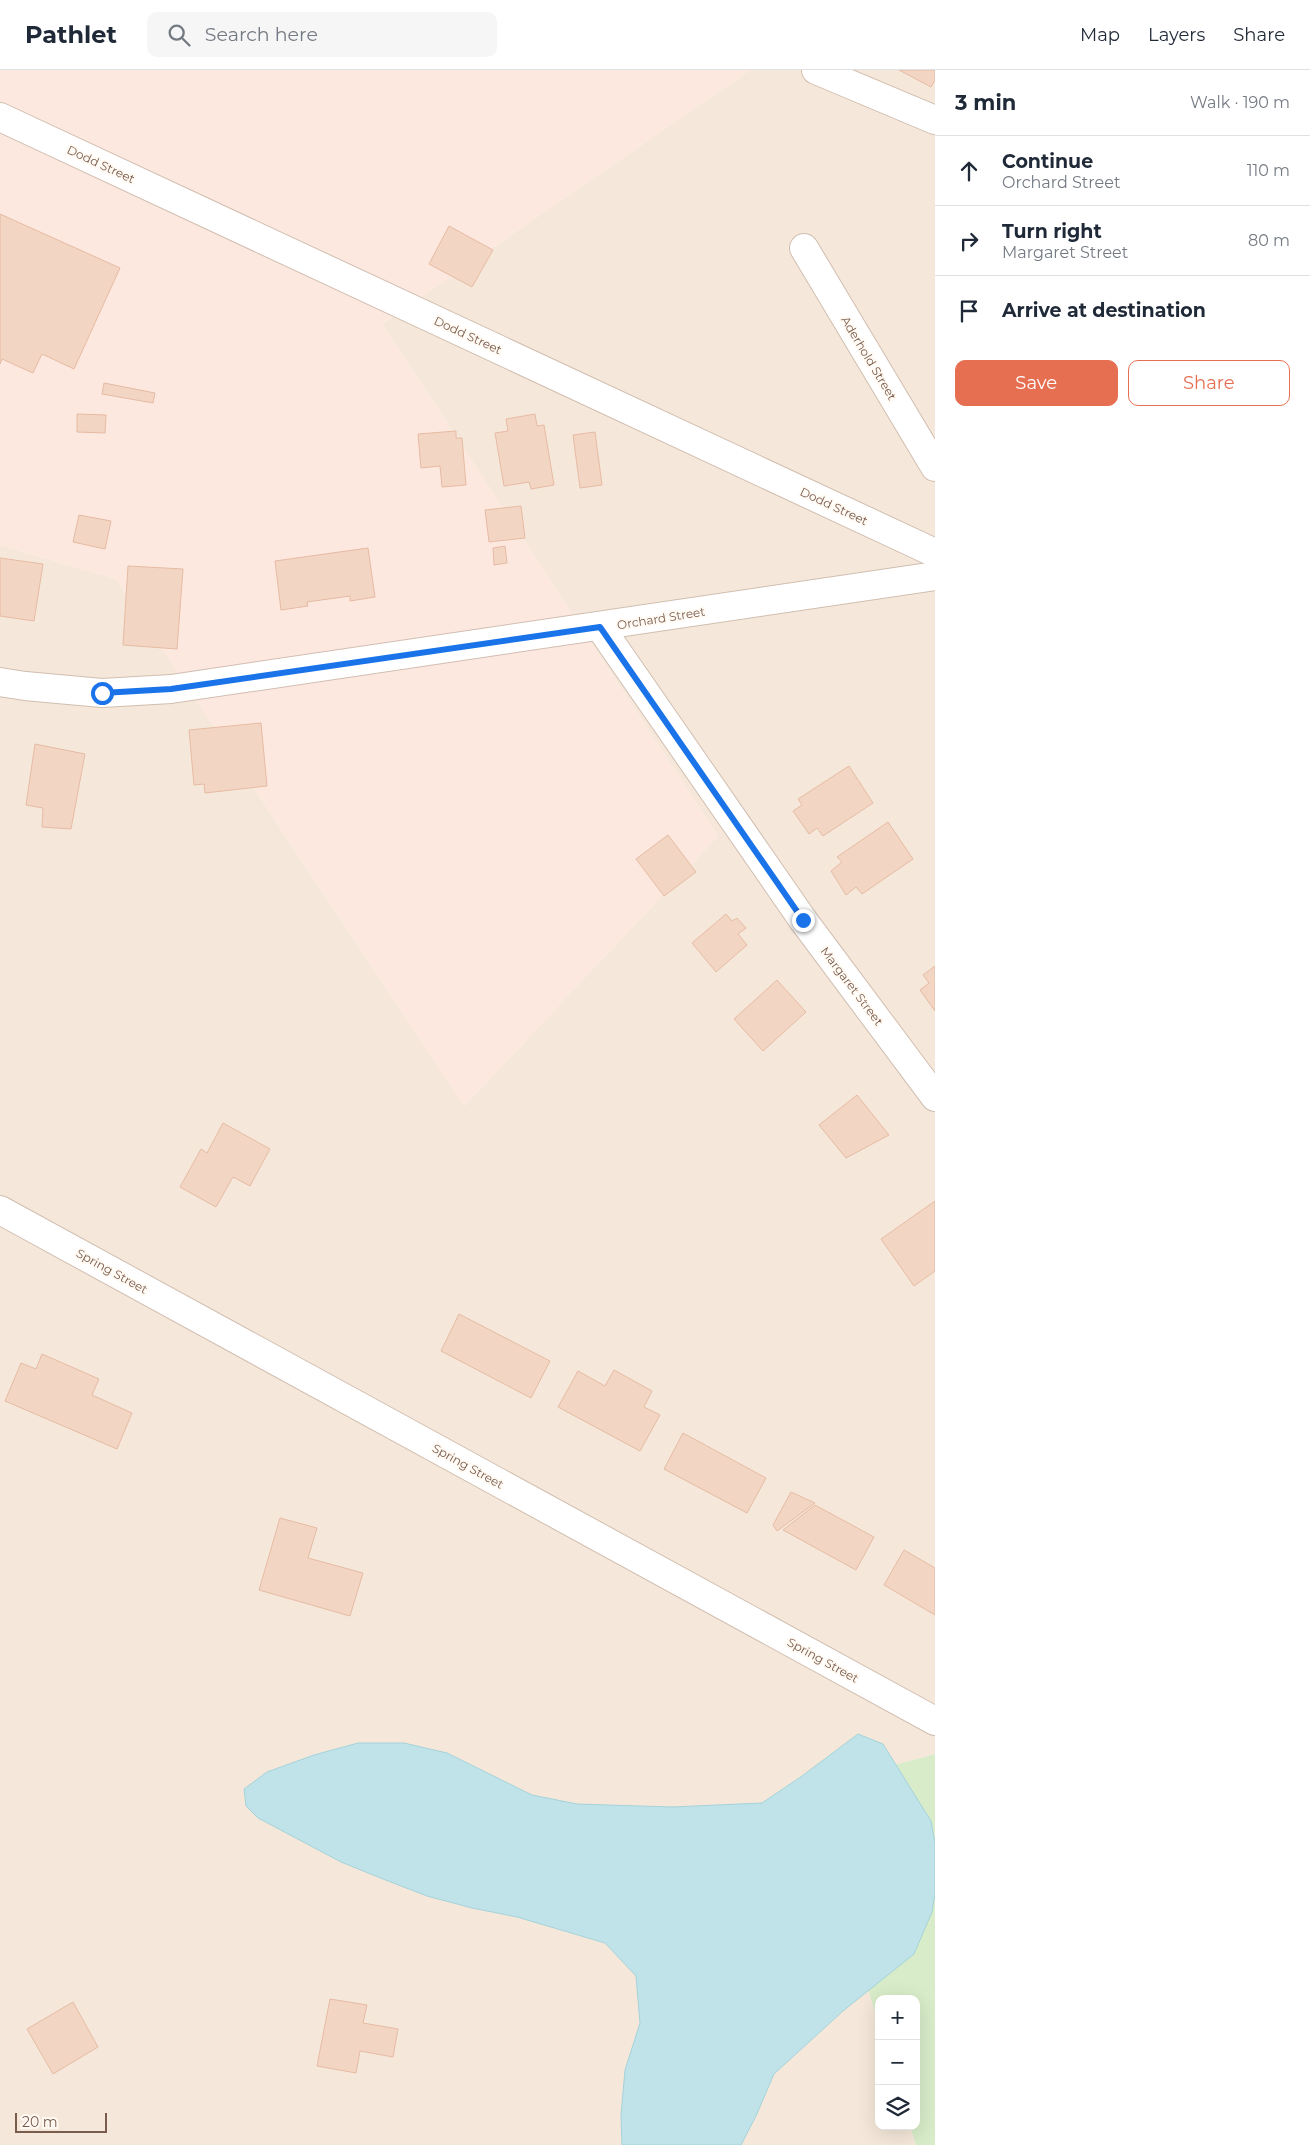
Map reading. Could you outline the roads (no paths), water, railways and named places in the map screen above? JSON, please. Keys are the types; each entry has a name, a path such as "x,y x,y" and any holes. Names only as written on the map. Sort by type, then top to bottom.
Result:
{"street":[{"path":"816,70 935,120"},
{"name":"Dodd Street","path":"0,117 935,554"},
{"name":"Aderhold Street","path":"804,248 935,467"},
{"name":"Orchard Street","path":"0,682 102,693 171,689 935,576"},
{"name":"Margaret Street","path":"600,627 803,920 935,1097"},
{"name":"Spring Street","path":"0,1210 935,1721"}],"water":[{"path":"858,1734 883,1744 931,1821 935,1843 935,1893 932,1912 914,1954 843,2011 774,2074 741,2145 622,2145 621,2115 625,2070 640,2023 636,1976 605,1943 517,1917 427,1896 341,1862 258,1818 246,1806 244,1789 267,1772 314,1755 358,1743 404,1743 447,1753 532,1795 577,1804 672,1807 762,1803"}]}
